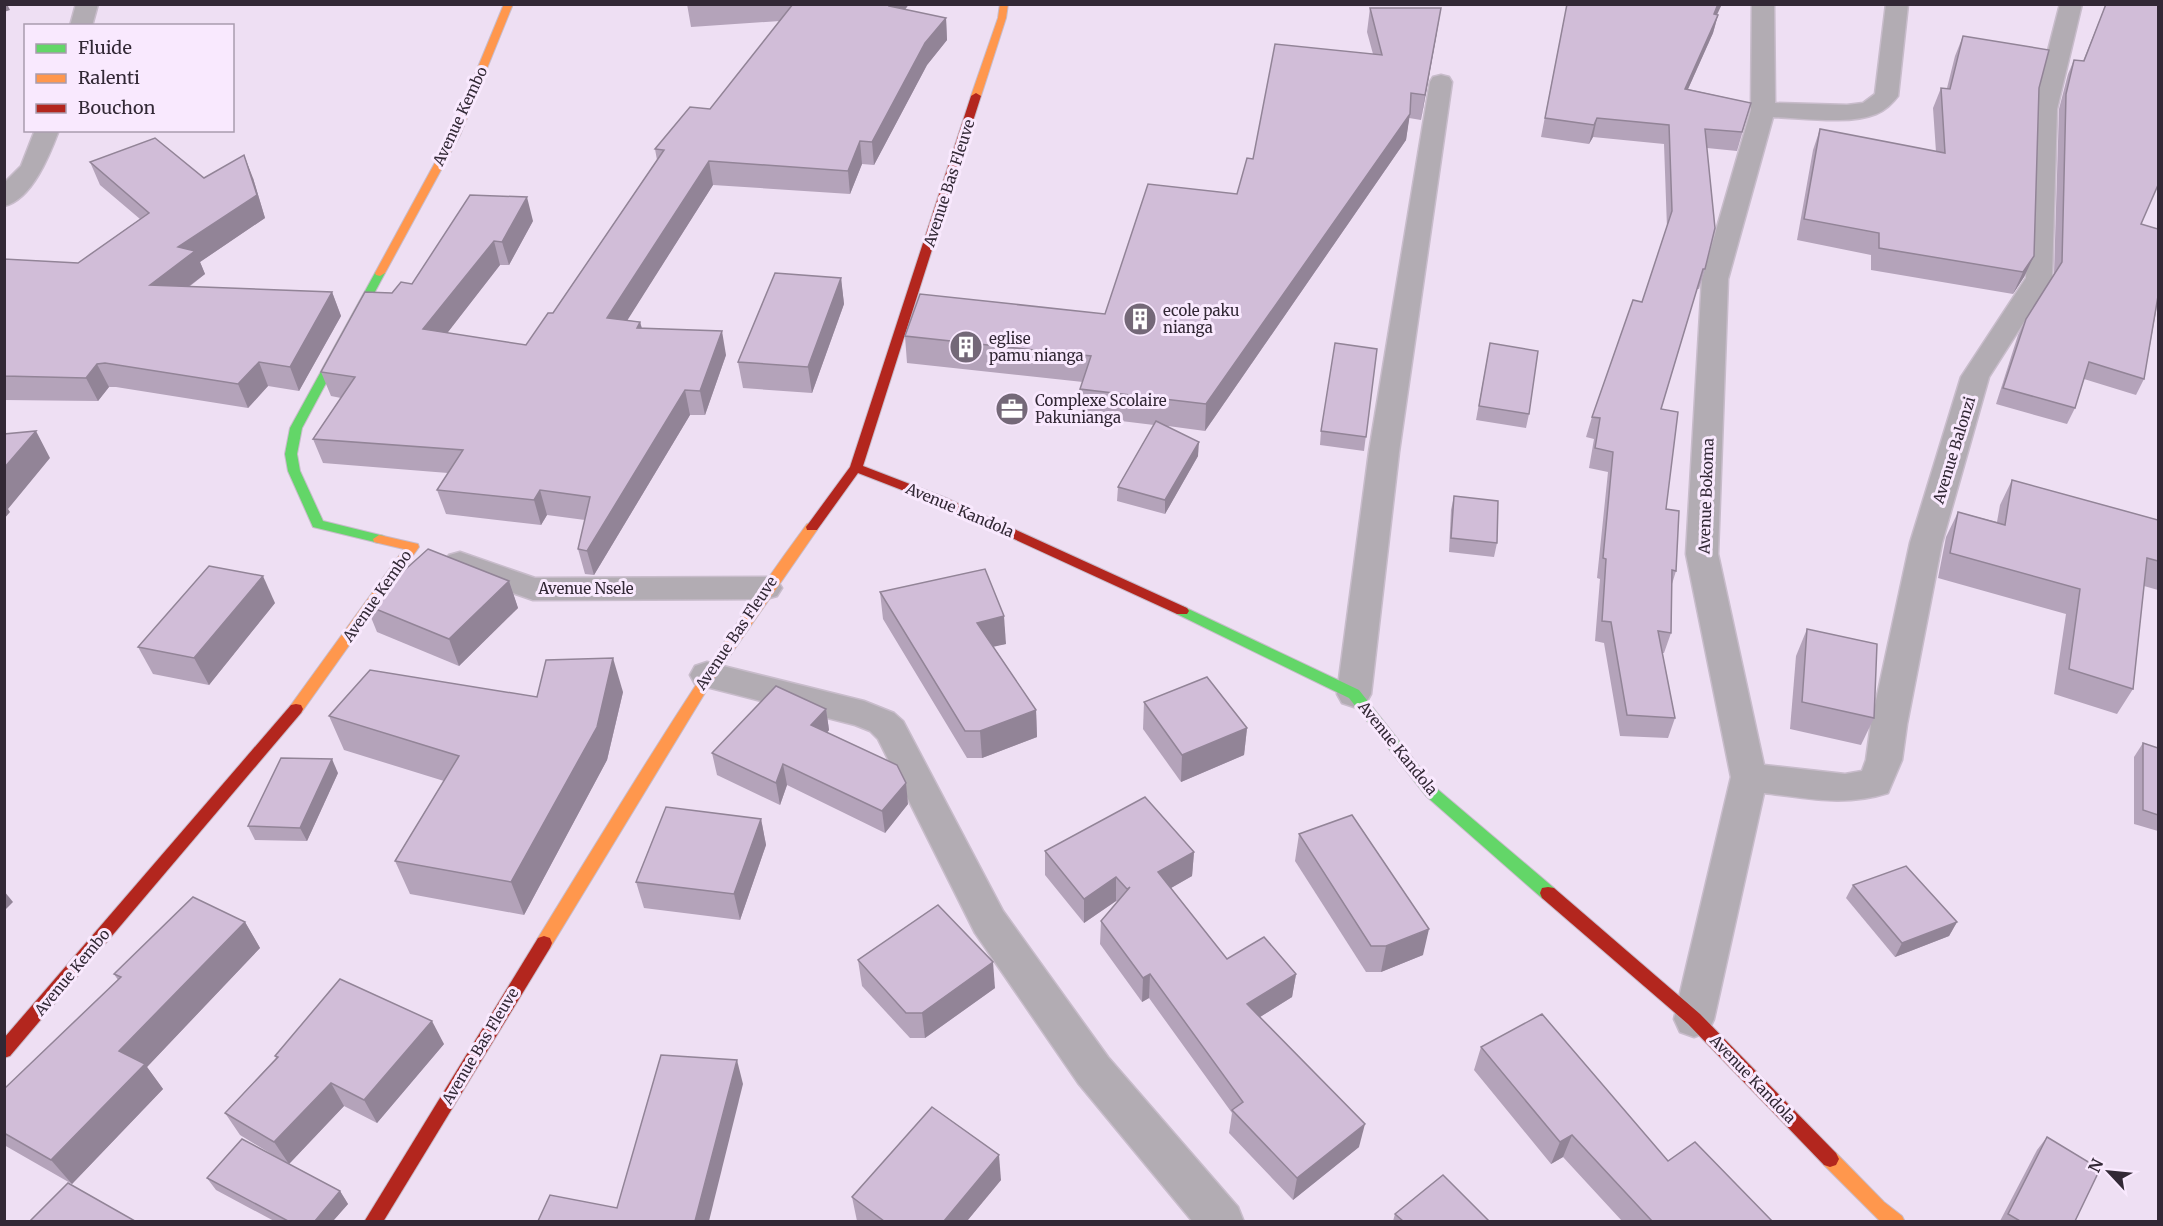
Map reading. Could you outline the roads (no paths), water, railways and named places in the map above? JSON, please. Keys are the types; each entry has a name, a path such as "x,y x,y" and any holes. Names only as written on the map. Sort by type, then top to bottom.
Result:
{"street":[{"path":"82,24 87,4"},
{"name":"Avenue Kembo","path":"4,1051 298,707 413,547 318,524 294,471 291,454 296,428 455,135 509,4"},
{"name":"Avenue Bas Fleuve","path":"373,1221 707,675 766,588 856,468 990,56 997,25 1005,11 1004,4"},
{"name":"Avenue Bokoma","path":"1694,1019 1749,777 1702,554 1715,279 1763,110 1763,4"},
{"path":"1763,110 1847,112 1870,109 1878,103 1886,96 1897,4"},
{"name":"Avenue Balonzi","path":"1749,777 1845,788 1875,783 1884,760 1889,724 1926,543 1975,377 2039,278 2044,109 2071,4"},
{"path":"1354,694 1384,452 1441,82"},
{"path":"4,199 32,168 46,132"},
{"name":"Avenue Kandola","path":"856,468 942,501 1081,563 1354,694 1431,792 1694,1019 1878,1208 1896,1221"},
{"name":"Avenue Nsele","path":"413,547 534,589 766,588"},
{"path":"707,675 864,714 882,722 891,730 989,922 1093,1070 1222,1221"}],"place":[{"name":"ecole paku nianga","path":"1140,319"},
{"name":"eglise pamu nianga","path":"966,347"},
{"name":"Complexe Scolaire Pakunianga","path":"1012,409"}]}
